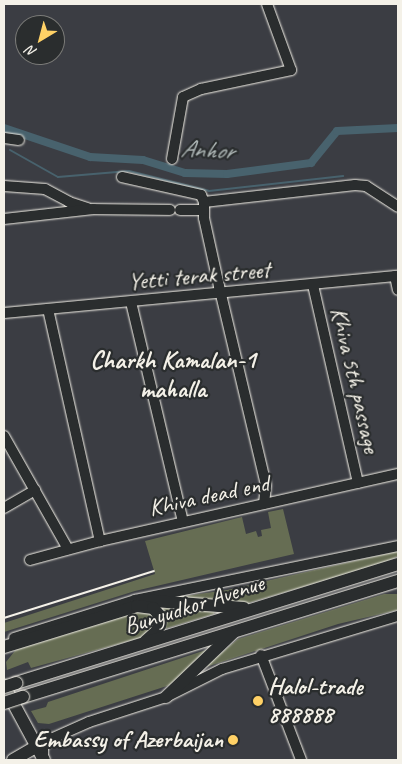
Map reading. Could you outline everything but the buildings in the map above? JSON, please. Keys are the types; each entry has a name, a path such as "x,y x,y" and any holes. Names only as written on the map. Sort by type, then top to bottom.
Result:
{"main road":[{"name":"Bunyudkor Avenue","path":"8,686 252,608 398,564"},
{"name":"Bunyudkor Avenue","path":"4,703 395,582"},
{"path":"135,600 252,608"},
{"path":"4,646 113,611 140,606 153,608 162,617 157,631 142,644"},
{"path":"166,697 236,630"},
{"path":"8,686 29,733 41,754"},
{"path":"17,758 29,733"},
{"path":"41,754 42,748 49,740"},
{"path":"17,758 41,754"}],"street":[{"path":"172,159 183,97 200,89 291,70 267,4"},
{"path":"4,138 19,140"},
{"path":"122,177 165,183 201,195 220,293 266,485 264,504"},
{"path":"4,219 93,209 175,210 348,184 366,186 398,207"},
{"path":"4,186 45,189 69,202 93,209"},
{"path":"397,276 398,290"},
{"name":"Yetti terak street","path":"4,313 397,276"},
{"name":"Khiva 5th passage","path":"313,285 358,483"},
{"path":"131,302 183,522"},
{"path":"48,309 100,541"},
{"path":"4,436 68,549"},
{"name":"Khiva dead end","path":"30,560 100,541 398,474"},
{"path":"4,508 35,490"},
{"path":"4,646 135,600 398,546"},
{"path":"49,740 96,719 166,697 212,673 261,655 398,616"},
{"path":"261,655 301,760"}],"green space":[{"path":"283,509 294,554 135,591 4,632 4,623 155,574 145,541 242,517 246,534 256,531 258,537 262,536 261,530 271,528 268,512"},
{"path":"398,551 398,556 385,563 245,604 171,598 227,590"},
{"path":"384,594 398,594 398,610 338,624 203,668 238,639"},
{"path":"160,606 215,610 214,614 164,629 164,611"},
{"path":"132,609 155,615 156,624 144,637 31,668 28,662 7,670 6,662 18,647"},
{"path":"209,649 170,685 49,724 38,723 31,711 46,707 48,702"}],"waterway":[{"name":"Anhor","path":"4,128 90,157 143,160 185,173 227,174 311,163 337,131 398,128"},
{"path":"10,150 58,177 129,171 209,191 343,176"}],"railway":[{"path":"4,618 154,571"}],"place":[{"name":"Halol-trade 888888","path":"258,701"},
{"name":"Embassy of Azerbaijan","path":"233,740"}],"district":[{"name":"Charkh Kamalan-1 mahalla","path":"173,376"}]}
